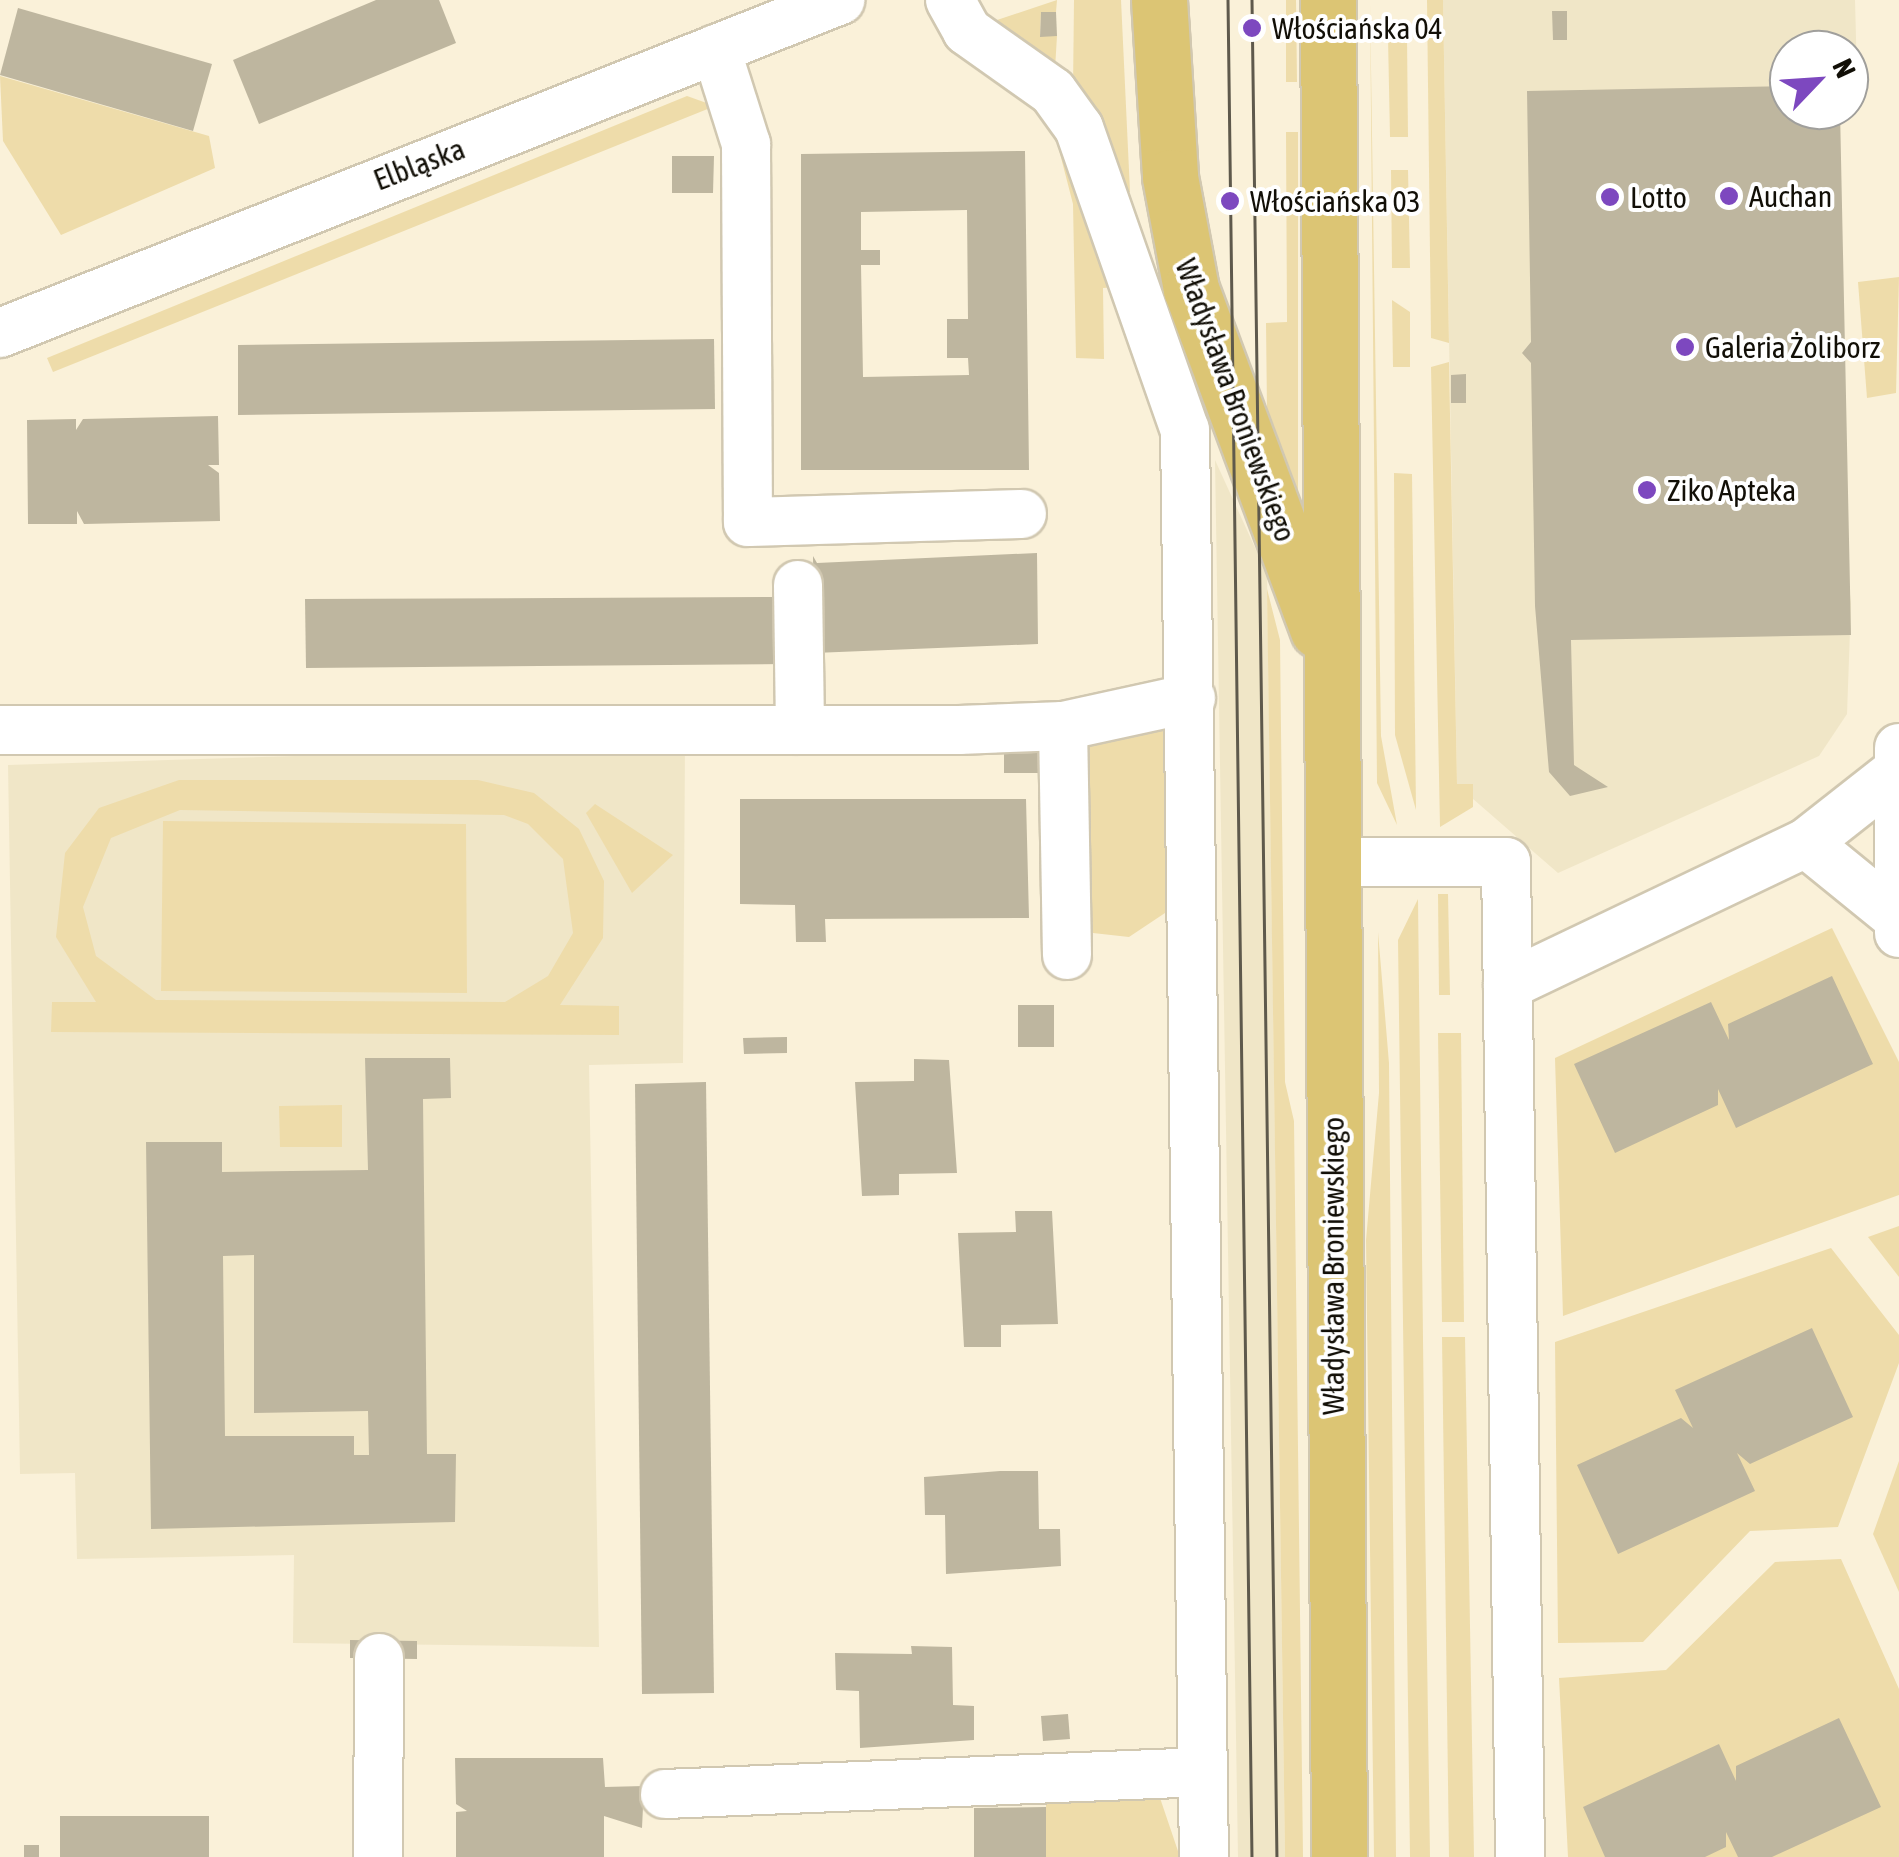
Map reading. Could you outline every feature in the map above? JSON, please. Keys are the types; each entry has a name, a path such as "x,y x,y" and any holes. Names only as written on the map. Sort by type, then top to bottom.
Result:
{"main road":[{"name":"Władysława Broniewskiego","path":"1328,0 1339,1857"},
{"name":"Władysława Broniewskiego","path":"1155,8 1170,177 1191,289 1332,675"}],"street":[{"name":"Elbląska","path":"0,334 716,49 784,10 840,0"},
{"path":"950,0 967,31 1054,92 1079,128 1174,396 1188,456 1204,1857"},
{"path":"716,49 746,144 748,522 1022,514"},
{"path":"798,585 800,730"},
{"path":"0,730 800,730 1062,726 1191,698"},
{"path":"1062,726 1067,955"},
{"path":"1508,985 1806,842 1897,759"},
{"path":"1896,923 1897,759"},
{"path":"1806,842 1896,923"},
{"path":"1332,862 1506,862 1520,1857"},
{"path":"378,1857 380,1658"},
{"path":"664,1794 1203,1772"}],"shaded area":[{"path":"1057,0 1056,12 1041,12 1040,36 1057,36 1055,69 985,24"},
{"path":"1074,0 1121,0 1130,192 1117,193 1073,90"},
{"path":"1286,0 1296,0 1297,82 1286,82"},
{"path":"1370,0 1381,736 1397,825 1377,783"},
{"path":"1427,0 1443,0 1449,343 1431,338"},
{"path":"1443,0 1855,0 1856,30 1769,30 1769,130 1798,130 1851,603 1847,714 1819,756 1558,873 1457,785"},
{"path":"1388,37 1407,37 1408,137 1390,137"},
{"path":"0,76 209,136 215,168 61,235 3,141"},
{"path":"687,96 715,106 53,372 47,358"},
{"path":"1050,115 1117,287 1103,288 1104,359 1076,358 1073,204"},
{"path":"1286,132 1298,132 1298,495 1267,411 1266,323 1287,322"},
{"path":"1391,170 1408,170 1410,268 1392,268"},
{"path":"1899,277 1896,393 1867,398 1858,282"},
{"path":"1392,300 1410,312 1410,367 1393,367"},
{"path":"1449,362 1457,784 1473,784 1473,807 1440,827 1431,367"},
{"path":"1215,460 1267,574 1285,1857 1238,1857"},
{"path":"1394,473 1412,474 1416,810 1395,735"},
{"path":"1267,589 1280,640 1285,1082 1294,1121 1303,1857 1285,1857"},
{"path":"1170,727 1171,909 1129,937 1093,933 1083,922 1076,766 1091,734"},
{"path":"685,744 683,1063 589,1065 599,1647 293,1643 294,1555 77,1559 75,1473 20,1474 8,765"},
{"path":"179,780 478,780 534,793 579,829 604,881 603,938 560,1005 619,1006 619,1035 51,1032 52,1002 96,1002 56,937 65,853 99,808","holes":["180,810 504,815 528,824 563,859 573,933 548,976 505,1002 156,1000 96,956 83,907 111,838"]},
{"path":"595,804 673,855 632,893 586,813"},
{"path":"163,821 466,824 467,993 161,991"},
{"path":"1438,894 1448,894 1450,995 1439,995"},
{"path":"1418,899 1430,1857 1410,1857 1398,940"},
{"path":"1832,928 1899,1062 1899,1195 1563,1316 1555,1058"},
{"path":"1378,932 1389,1063 1396,1857 1374,1857 1366,1240 1379,1093"},
{"path":"1438,1033 1461,1033 1464,1322 1442,1322"},
{"path":"342,1105 342,1147 280,1147 279,1106"},
{"path":"1899,1226 1899,1277 1868,1237"},
{"path":"1831,1248 1899,1335 1899,1363 1838,1527 1750,1531 1643,1642 1558,1643 1555,1342"},
{"path":"1442,1337 1465,1337 1474,1857 1449,1857"},
{"path":"1899,1461 1899,1592 1873,1534"},
{"path":"1841,1559 1899,1689 1899,1857 1568,1857 1559,1678 1666,1670 1775,1562"},
{"path":"1159,1795 1180,1857 1046,1857 1046,1797"}],"building":[{"path":"376,0 439,0 456,43 259,124 233,60"},
{"path":"18,8 212,64 193,131 0,75"},
{"path":"1552,11 1567,11 1567,40 1553,40"},
{"path":"1041,12 1056,12 1057,36 1040,37"},
{"name":"Galeria Żoliborz","path":"1769,86 1769,130 1840,130 1851,635 1571,640 1574,765 1608,787 1570,796 1549,772 1535,606 1531,363 1522,353 1531,342 1527,91"},
{"path":"1025,151 1029,470 801,470 801,154","holes":["967,210 968,319 947,319 947,358 968,358 969,375 863,377 861,265 880,265 880,250 861,250 861,212"]},
{"path":"672,156 714,156 713,193 672,193"},
{"path":"714,339 715,409 238,415 238,345"},
{"path":"1466,374 1466,403 1451,403 1451,375"},
{"path":"218,416 219,465 208,465 219,473 220,521 84,524 77,511 77,524 28,524 27,420 76,419 76,430 83,419"},
{"path":"1037,553 1038,644 814,653 813,556 817,563"},
{"path":"782,597 783,664 306,668 305,599"},
{"path":"1004,741 1050,741 1050,773 1004,773"},
{"path":"740,799 1026,799 1029,918 825,919 826,942 796,942 795,905 740,904"},
{"path":"1832,976 1873,1064 1736,1128 1718,1089 1718,1105 1615,1153 1574,1064 1711,1002 1729,1040 1728,1024"},
{"path":"1018,1005 1054,1005 1054,1047 1018,1047"},
{"path":"787,1037 787,1053 744,1054 743,1038"},
{"path":"365,1058 450,1058 451,1098 423,1099 427,1454 456,1454 455,1522 151,1529 146,1142 222,1142 222,1172 368,1170","holes":["254,1255 254,1413 368,1411 369,1455 354,1455 354,1436 225,1436 223,1256"]},
{"path":"914,1059 949,1060 957,1173 899,1174 899,1195 862,1196 855,1082 914,1081"},
{"path":"706,1082 714,1693 642,1694 635,1084"},
{"path":"1015,1211 1052,1211 1058,1324 1001,1325 1001,1347 964,1347 958,1233 1016,1232"},
{"path":"1812,1328 1853,1417 1750,1464 1737,1453 1755,1491 1618,1554 1577,1465 1681,1418 1693,1428 1675,1390"},
{"path":"1038,1471 1039,1529 1060,1529 1061,1566 946,1574 945,1515 925,1515 924,1477"},
{"path":"350,1640 417,1641 417,1659 350,1658"},
{"path":"911,1646 952,1647 953,1705 974,1706 974,1740 860,1748 859,1691 836,1690 835,1653 912,1654"},
{"path":"1068,1714 1070,1739 1043,1741 1041,1716"},
{"path":"1839,1718 1881,1807 1772,1857 1738,1857 1726,1832 1726,1847 1705,1857 1605,1857 1583,1807 1719,1744 1736,1781 1736,1766"},
{"path":"455,1758 603,1758 605,1787 644,1786 642,1828 604,1816 604,1857 456,1857 456,1812 467,1811 456,1804"},
{"path":"1046,1807 1046,1857 974,1857 974,1808"},
{"path":"60,1816 209,1816 209,1857 60,1857"},
{"path":"24,1845 39,1845 39,1857 24,1857"}],"tram line":[{"path":"1228,0 1252,1857"},
{"path":"1252,0 1277,1857"}],"place":[{"name":"Włościańska 04","path":"1252,28"},
{"name":"Auchan","path":"1729,196"},
{"name":"Lotto","path":"1610,197"},
{"name":"Włościańska 03","path":"1230,201"},
{"name":"Galeria Żoliborz","path":"1685,347"},
{"name":"Ziko Apteka","path":"1647,490"}]}
